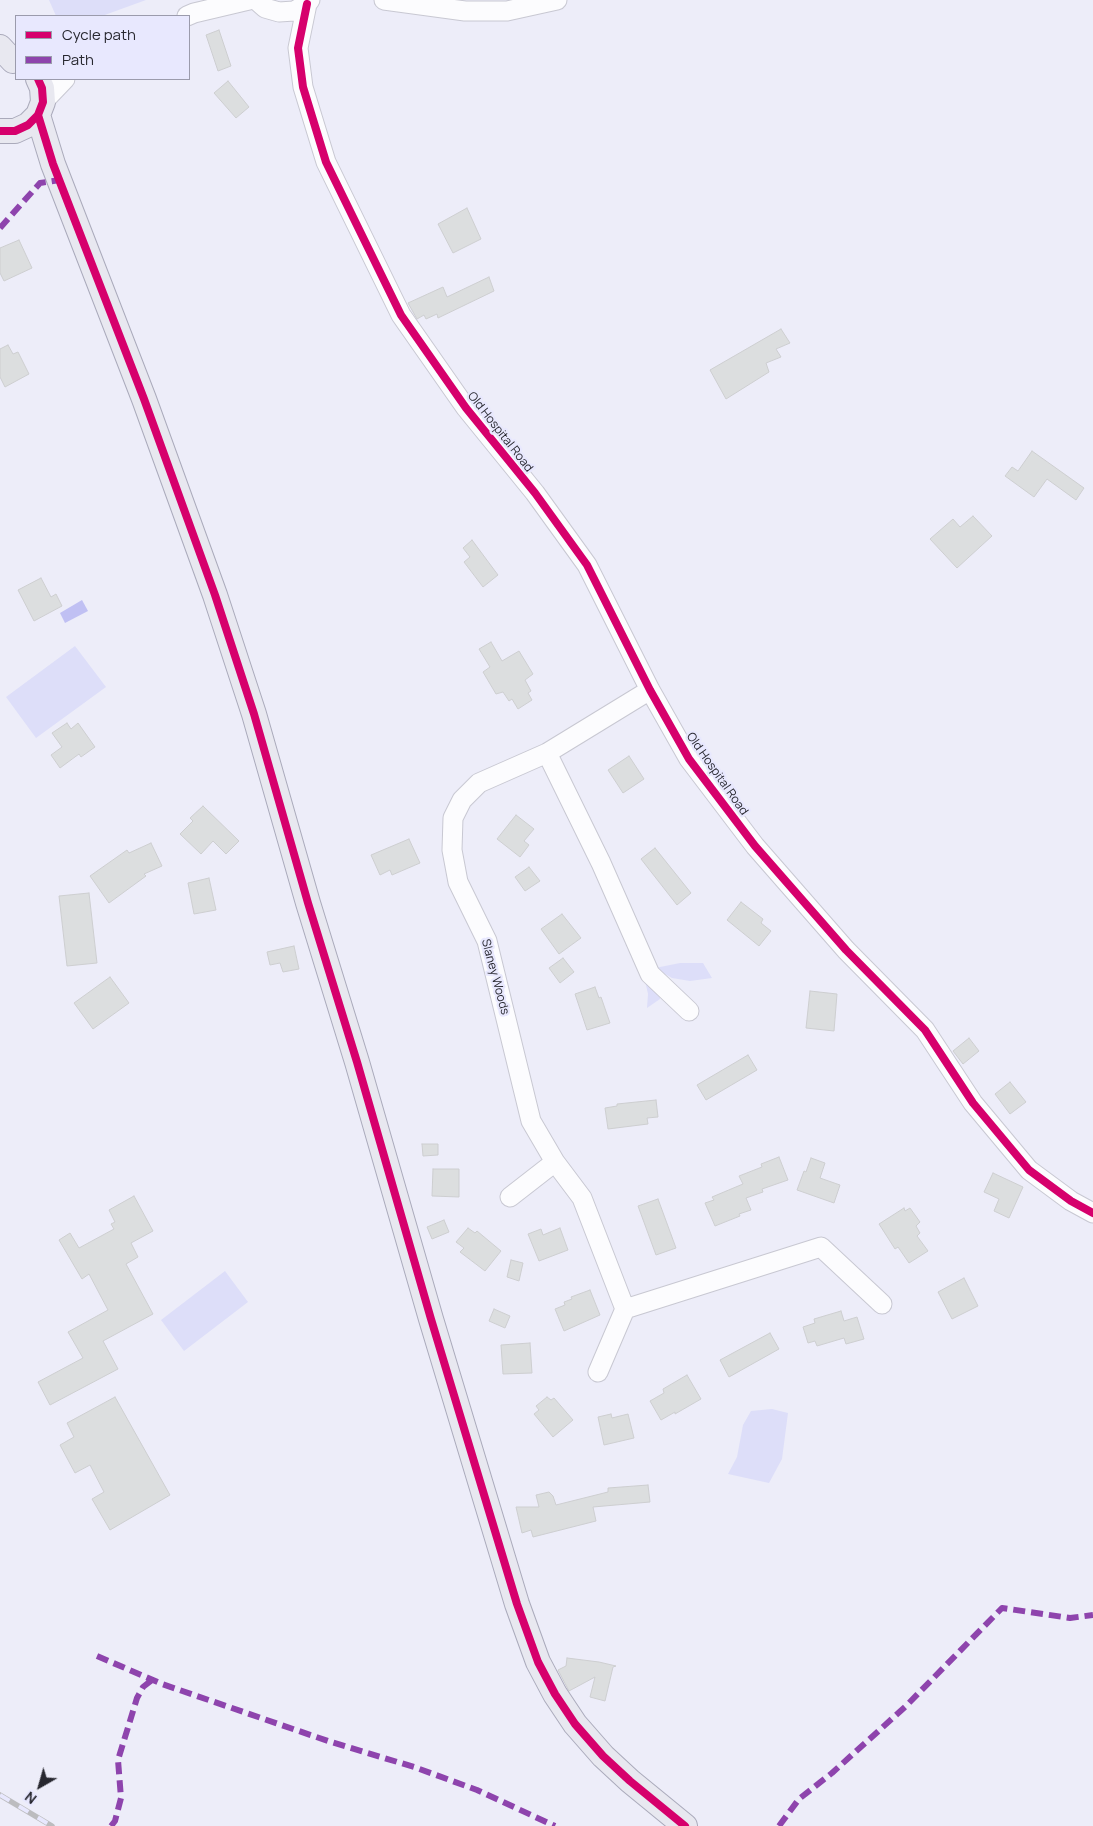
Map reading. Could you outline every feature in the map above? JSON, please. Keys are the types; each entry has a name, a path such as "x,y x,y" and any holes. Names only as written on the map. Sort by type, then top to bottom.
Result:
{"main road":[{"path":"38,80 42,88 40,109 53,164 144,399 215,595 254,714 431,1319 517,1604 538,1662 555,1694 575,1724 603,1756 630,1781 686,1826"},
{"path":"8,131 28,125 40,109"},
{"path":"8,131 53,164"}],"street":[{"path":"191,15 210,0"},
{"path":"191,15 249,0"},
{"path":"256,0 265,8 279,12 294,11 309,2"},
{"path":"384,0 465,11 507,10 557,0"},
{"name":"Old Hospital Road","path":"309,2 298,48 303,88 326,162 401,314 466,408 535,493 587,565 650,690 689,759 755,846 846,950 925,1030 973,1103 1029,1170 1071,1201 1093,1214"},
{"name":"Old Hospital Road","path":"279,12 298,48"},
{"path":"40,109 64,80"},
{"name":"Slaney Woods","path":"624,1309 582,1198 555,1162 531,1121 487,941 458,882 452,850 453,818 462,800 479,783 547,753 650,690"},
{"path":"547,753 601,863 650,974 689,1011"},
{"path":"510,1197 555,1162"},
{"path":"598,1372 624,1309 821,1247 882,1304"}],"shaded area":[{"path":"49,0 146,0 105,15 56,15"},
{"path":"75,646 106,687 36,738 6,697"},
{"path":"680,963 703,963 712,978 690,981 672,978 655,968"},
{"path":"644,976 661,994 660,999 647,1008 648,994"},
{"path":"225,1271 248,1302 184,1351 161,1320"},
{"path":"772,1409 788,1413 782,1459 769,1483 728,1474 737,1457 743,1425 751,1411"}],"water":[{"path":"82,600 88,611 65,623 60,613"}],"building":[{"path":"219,30 231,66 218,71 206,35"},
{"path":"228,81 249,107 236,118 214,93"},
{"path":"467,208 481,239 453,253 438,224"},
{"path":"19,240 32,268 4,281 0,273 0,248"},
{"path":"489,277 494,291 438,318 437,314 426,319 424,315 417,319 408,303 443,287 447,297"},
{"path":"781,329 790,343 776,349 781,357 766,363 769,372 726,399 710,370"},
{"path":"8,345 13,354 18,352 29,374 5,387 0,377 0,349"},
{"path":"1032,451 1084,488 1076,500 1047,479 1034,497 1005,476 1012,467 1018,471"},
{"path":"973,516 992,536 957,568 930,539 953,519 960,527"},
{"path":"472,540 498,575 483,587 464,562 470,557 463,548"},
{"path":"41,578 51,597 56,594 62,606 34,621 18,590"},
{"path":"491,642 502,661 519,651 533,674 525,680 531,691 528,693 532,700 518,709 512,699 509,701 503,692 496,694 483,672 490,667 479,649"},
{"path":"67,723 71,729 78,723 95,747 81,757 79,754 60,768 51,755 62,747 52,733"},
{"path":"629,756 644,779 623,793 608,770"},
{"path":"203,806 239,841 226,854 213,841 201,854 180,834 193,821 190,818"},
{"path":"516,815 534,829 524,841 529,845 520,857 497,839"},
{"path":"409,839 420,863 392,875 390,870 380,875 371,855"},
{"path":"151,843 162,866 144,874 146,876 109,903 90,876 127,850 129,853"},
{"path":"655,848 691,893 677,905 641,859"},
{"path":"529,867 540,881 525,891 515,877"},
{"path":"209,878 216,910 194,914 188,883"},
{"path":"89,893 97,963 67,966 59,896"},
{"path":"741,902 763,919 761,923 771,931 759,946 727,920"},
{"path":"562,914 581,938 559,954 541,929"},
{"path":"294,946 299,969 283,972 280,963 270,965 267,952"},
{"path":"563,958 574,972 560,983 549,968"},
{"path":"110,977 129,1003 93,1029 74,1003"},
{"path":"595,987 599,998 601,997 610,1023 587,1030 575,994"},
{"path":"810,991 837,994 834,1031 806,1028"},
{"path":"969,1038 979,1051 963,1064 953,1051"},
{"path":"748,1055 757,1070 706,1100 697,1085"},
{"path":"1010,1082 1026,1102 1010,1114 995,1094"},
{"path":"656,1100 658,1117 647,1118 648,1124 608,1129 605,1108 617,1106 617,1104"},
{"path":"422,1144 438,1144 438,1155 423,1156"},
{"path":"779,1157 788,1180 762,1189 763,1192 746,1198 751,1210 715,1226 705,1203 714,1200 712,1197 743,1184 739,1176 762,1167 761,1164"},
{"path":"811,1158 825,1163 820,1178 840,1185 834,1203 797,1190"},
{"path":"433,1169 459,1169 459,1197 432,1196"},
{"path":"993,1173 1023,1187 1009,1218 994,1211 999,1199 984,1192"},
{"path":"134,1196 153,1231 131,1243 138,1257 126,1264 153,1314 103,1341 118,1369 50,1405 38,1382 83,1358 68,1332 108,1310 89,1274 82,1279 59,1240 70,1233 79,1248 114,1229 111,1224 115,1222 109,1210"},
{"path":"658,1199 676,1248 656,1255 638,1206"},
{"path":"904,1208 905,1211 910,1208 920,1222 916,1226 920,1233 917,1236 928,1251 909,1263 898,1247 895,1249 879,1224"},
{"path":"444,1220 449,1232 432,1239 427,1227"},
{"path":"468,1228 475,1233 477,1231 501,1251 485,1271 460,1252 464,1248 456,1242"},
{"path":"560,1228 568,1250 539,1261 528,1234 541,1229 543,1235"},
{"path":"511,1260 523,1263 519,1281 507,1277"},
{"path":"964,1278 978,1306 952,1319 938,1292"},
{"path":"590,1290 600,1315 564,1331 555,1309 565,1305 564,1302 572,1299 571,1297"},
{"path":"494,1309 510,1316 505,1328 489,1321"},
{"path":"841,1311 844,1321 857,1317 864,1339 846,1344 844,1338 817,1346 815,1341 808,1343 803,1327 815,1323 814,1319"},
{"path":"770,1333 779,1349 729,1377 720,1360"},
{"path":"530,1343 532,1373 503,1374 501,1345"},
{"path":"687,1375 701,1399 661,1420 650,1401 664,1393 663,1389"},
{"path":"115,1397 170,1495 110,1530 92,1499 104,1492 90,1465 75,1473 60,1445 74,1437 67,1423"},
{"path":"547,1397 551,1400 554,1398 573,1420 553,1437 534,1414 539,1410 536,1406"},
{"path":"611,1414 612,1418 628,1414 634,1438 604,1445 598,1417"},
{"path":"648,1485 650,1502 593,1507 596,1521 533,1537 531,1530 522,1533 516,1507 539,1507 536,1495 549,1492 553,1496 556,1505 608,1492 608,1488"},
{"path":"567,1658 616,1666 613,1667 605,1701 590,1697 595,1677 569,1691 558,1670 566,1666"}],"railway":[{"path":"0,1795 52,1826"}],"marked path":[{"path":"0,228 40,183 60,180"},
{"path":"779,1826 799,1799 832,1773 905,1707 1002,1608 1070,1618 1093,1615"},
{"path":"97,1656 162,1684 328,1741 414,1767 477,1790 555,1826"},
{"path":"111,1826 115,1821 121,1798 118,1760 137,1698 143,1687 152,1680"}],"cycle path":[{"path":"307,4 298,48 303,87 326,162 401,315 466,408 535,493 587,565 650,690 689,759 755,846 846,950 925,1030 973,1103 1029,1170 1071,1201 1093,1213"},
{"path":"0,131 15,131 28,125 38,115 43,102 42,88 38,80"},
{"path":"38,115 53,164 144,399 215,595 254,714 431,1319 517,1604 538,1662 555,1694 575,1724 603,1756 685,1826"}]}
